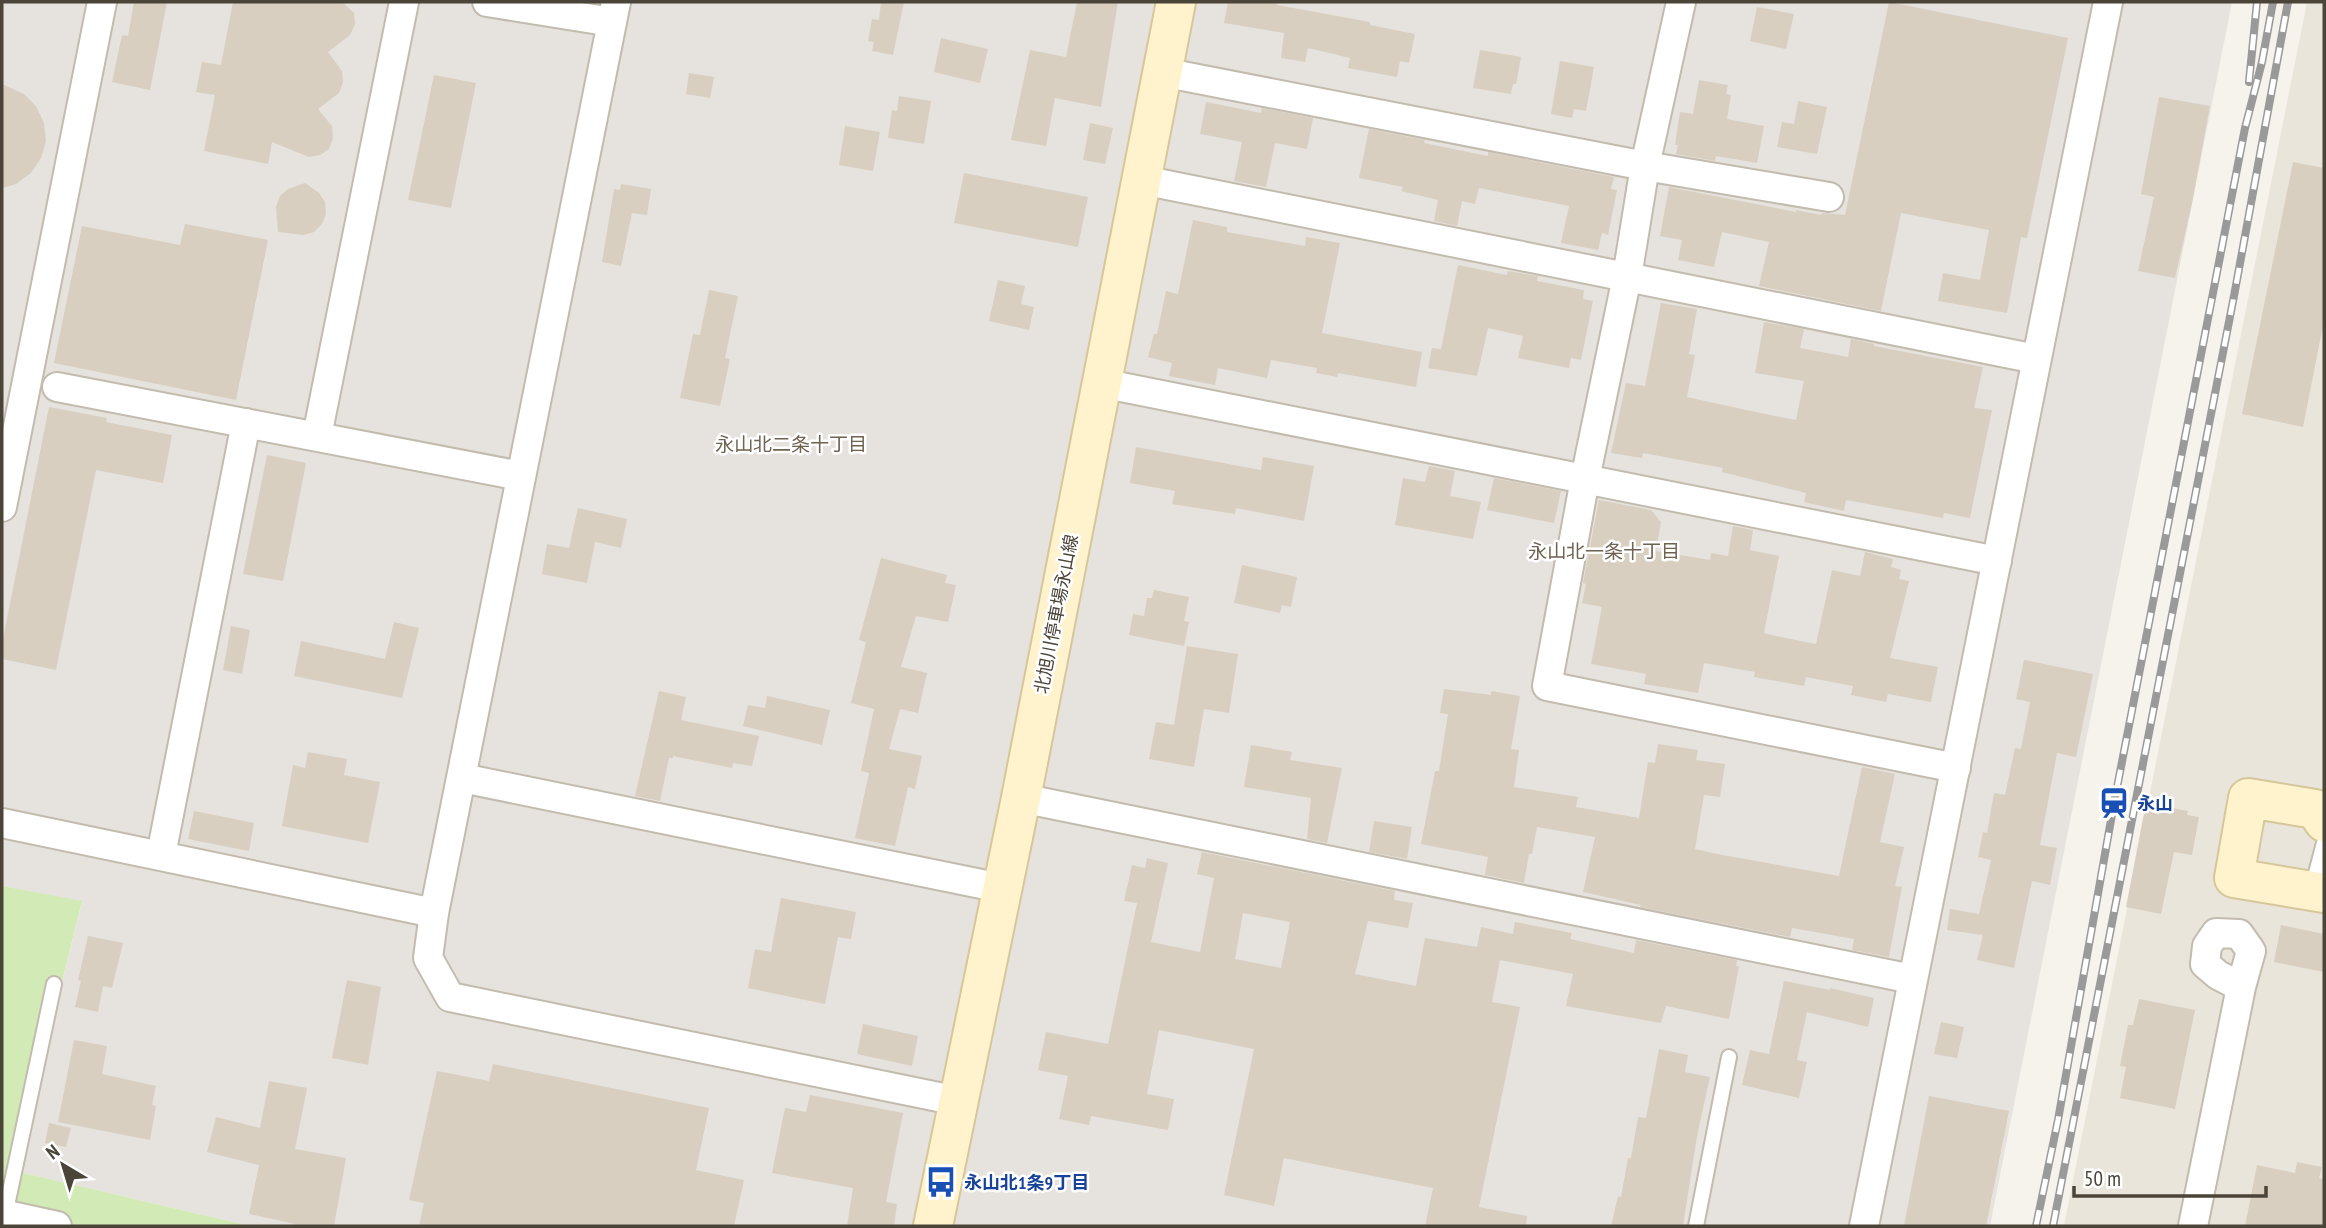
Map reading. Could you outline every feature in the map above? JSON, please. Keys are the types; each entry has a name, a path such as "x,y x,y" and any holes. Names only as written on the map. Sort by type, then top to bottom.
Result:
{"main road":[{"name":"北旭川停車場永山線","path":"933,1226 1021,798 1176,2"},
{"path":"2318,892 2234,878 2248,799 2315,809 2324,822"}],"street":[{"path":"2,507 102,2"},
{"path":"317,436 404,2"},
{"path":"487,2 614,12 434,914 428,958 450,997 958,1101"},
{"path":"1681,2 1645,166 1627,277 1585,479 1547,687 1956,768"},
{"path":"1864,1226 2108,2"},
{"path":"1162,72 1645,166 1829,197"},
{"path":"1142,180 2036,359"},
{"path":"1101,383 1997,561"},
{"path":"57,387 521,476"},
{"path":"160,855 246,423"},
{"path":"462,778 1002,888"},
{"path":"1021,798 1912,979"},
{"path":"2,823 434,914"},
{"path":"2193,1226 2241,987"},
{"path":"3,1215 57,1226"}],"lane":[{"path":"2318,892 2324,843"},
{"path":"3,1215 54,984"},
{"path":"1696,1226 1729,1057"}],"shaded area":[{"path":"2,2 2232,2 1990,1226 250,1226 15,1171 82,902 2,886"},
{"path":"2307,2 2324,2 2324,1226 2064,1226"}],"green space":[{"path":"2,886 82,901 15,1171 250,1226 2,1226"}],"building":[{"path":"134,2 167,2 150,90 112,82 122,35 128,36"},
{"path":"233,2 342,2 354,13 355,24 350,35 328,52 342,71 343,82 339,93 318,109 332,126 333,138 329,149 320,155 309,157 272,142 268,164 204,151 215,95 196,92 202,62 221,65"},
{"path":"881,2 904,2 893,55 872,51 874,42 868,41 872,19 879,20"},
{"path":"1077,2 1118,2 1101,107 1055,98 1046,146 1011,140 1030,50 1066,57"},
{"path":"1228,2 1277,2 1277,5 1370,22 1370,25 1415,34 1409,63 1400,61 1397,77 1348,68 1350,58 1308,48 1305,62 1281,58 1284,33 1224,23"},
{"path":"1889,2 2068,38 2027,238 2021,237 2007,313 1938,301 1943,273 1980,280 1989,230 1901,213 1881,311 1759,286 1769,242 1722,232 1714,267 1678,260 1682,240 1660,236 1669,187 1796,212 1845,215"},
{"path":"1757,7 1794,14 1786,49 1750,41"},
{"path":"941,38 988,49 980,83 934,72"},
{"path":"1480,50 1521,57 1516,84 1513,84 1511,94 1473,88"},
{"path":"1560,61 1594,67 1586,111 1574,109 1572,118 1551,114"},
{"path":"689,73 714,77 710,98 686,94"},
{"path":"434,75 476,83 451,208 408,200"},
{"path":"1699,80 1728,85 1726,94 1731,95 1727,119 1764,126 1757,163 1716,156 1715,161 1676,154 1680,112 1693,114"},
{"path":"2,84 24,94 36,106 44,123 46,141 41,158 31,173 16,184 2,188"},
{"path":"899,96 931,101 924,144 888,138 892,110 897,111"},
{"path":"2159,97 2210,106 2175,278 2138,271 2154,197 2141,194"},
{"path":"1798,101 1827,107 1817,154 1777,147 1782,122 1794,124"},
{"path":"1206,102 1261,113 1262,108 1313,118 1307,149 1275,143 1266,187 1234,181 1242,142 1200,134"},
{"path":"1090,123 1113,128 1105,164 1083,160"},
{"path":"845,126 880,132 873,171 839,165"},
{"path":"1369,129 1488,156 1488,152 1614,177 1611,189 1617,190 1608,235 1602,233 1598,250 1561,243 1569,206 1479,188 1475,204 1462,201 1457,226 1434,221 1438,200 1401,191 1403,187 1359,178"},
{"path":"2293,162 2324,168 2324,321 2303,427 2242,414"},
{"path":"964,173 1088,197 1078,247 954,223"},
{"path":"305,183 319,193 325,202 326,214 322,224 314,232 303,235 278,232 276,207 280,196 288,189"},
{"path":"621,184 651,189 647,215 632,213 621,266 602,262 614,189 620,190"},
{"path":"1193,220 1227,227 1227,232 1305,246 1306,237 1340,243 1322,333 1422,352 1416,387 1338,373 1337,377 1316,373 1317,368 1271,360 1267,378 1218,368 1215,385 1169,376 1172,363 1148,357 1154,334 1157,334 1166,291 1178,294"},
{"path":"185,224 268,240 236,400 54,363 82,226 180,245"},
{"path":"1458,265 1507,275 1508,271 1538,276 1537,281 1584,290 1583,299 1593,301 1581,360 1571,358 1569,368 1518,358 1523,336 1488,328 1477,376 1428,368 1432,348 1441,349"},
{"path":"998,280 1025,286 1021,304 1034,307 1029,330 989,321"},
{"path":"709,290 738,296 725,358 730,359 720,406 680,398 693,334 700,335"},
{"path":"1661,303 1697,309 1689,354 1695,355 1687,397 1765,414 1796,420 1804,381 1755,373 1764,322 1804,329 1800,348 1848,357 1851,339 1983,367 1974,408 1992,410 1970,518 1944,513 1943,518 1846,500 1844,511 1804,502 1806,493 1722,472 1723,468 1643,453 1642,458 1611,453 1626,383 1645,386"},
{"path":"49,407 107,418 106,422 172,435 163,483 96,470 56,670 2,659 2,644"},
{"path":"1136,447 1261,470 1263,457 1314,466 1304,521 1236,508 1235,514 1172,504 1175,491 1130,483"},
{"path":"267,455 306,463 283,581 243,574"},
{"path":"1429,466 1455,471 1450,496 1481,502 1473,539 1395,525 1403,478 1425,482"},
{"path":"1494,478 1561,491 1554,523 1487,510"},
{"path":"1599,500 1651,510 1661,522 1656,551 1710,560 1711,553 1728,556 1733,526 1753,530 1750,550 1779,556 1764,633 1776,636 1816,644 1832,570 1860,576 1865,552 1893,559 1891,567 1901,570 1899,579 1909,581 1890,658 1938,667 1931,702 1888,694 1886,702 1851,695 1853,686 1806,677 1804,686 1754,677 1755,672 1704,663 1698,693 1644,684 1646,674 1591,664 1602,607 1582,603 1586,584 1583,583"},
{"path":"578,508 627,519 621,548 595,542 587,583 542,574 547,544 569,548"},
{"path":"881,558 947,575 945,583 956,585 948,622 916,616 901,667 927,673 918,713 900,709 889,749 922,756 915,789 908,787 895,846 855,838 869,773 861,771 874,709 851,703 866,642 859,640"},
{"path":"1242,565 1297,577 1291,607 1282,605 1280,613 1234,603"},
{"path":"1154,590 1189,597 1184,621 1189,622 1184,646 1129,635 1133,614 1144,616 1147,598 1152,598"},
{"path":"394,622 419,628 402,698 294,676 301,641 385,659"},
{"path":"231,626 250,630 242,674 223,670"},
{"path":"1187,646 1238,654 1229,713 1204,709 1194,767 1149,759 1156,722 1174,725"},
{"path":"2024,660 2093,674 2076,757 2057,753 2040,845 2057,848 2050,885 2032,881 2014,968 1977,960 1983,935 1947,930 1950,909 1979,914 1991,860 1978,857 1983,832 1987,833 1994,793 2005,795 2015,748 2021,749 2030,702 2016,699"},
{"path":"1444,689 1491,695 1491,691 1520,696 1511,749 1519,750 1514,787 1578,797 1576,807 1639,818 1648,762 1655,763 1658,744 1698,750 1696,760 1725,764 1720,797 1704,795 1695,849 1717,854 1839,876 1862,767 1895,774 1880,842 1904,847 1895,886 1902,887 1889,957 1852,950 1854,939 1792,928 1790,937 1640,907 1641,905 1583,892 1595,837 1537,827 1524,883 1485,875 1488,857 1421,844 1435,771 1439,771 1448,714 1440,713"},
{"path":"659,691 686,697 681,720 759,736 752,766 733,763 732,768 673,756 669,758 660,801 635,796"},
{"path":"767,696 830,710 822,745 743,726 748,705 765,708"},
{"path":"1251,745 1292,752 1290,760 1342,768 1327,843 1307,839 1311,798 1244,787"},
{"path":"308,752 347,759 344,775 380,782 368,843 282,826 293,765 305,768"},
{"path":"2146,803 2188,811 2187,815 2199,817 2192,855 2174,852 2161,914 2126,907"},
{"path":"194,811 254,823 249,851 188,839"},
{"path":"1374,821 1412,827 1407,859 1369,852"},
{"path":"1202,852 1395,891 1394,900 1413,903 1408,928 1368,921 1355,974 1416,986 1425,938 1477,947 1481,927 1513,934 1515,922 1572,933 1570,939 1634,953 1636,940 1737,960 1736,966 1739,966 1729,1019 1666,1006 1661,1023 1566,1006 1573,974 1500,960 1492,1002 1520,1007 1479,1207 1527,1216 1526,1226 1425,1226 1433,1188 1284,1158 1274,1206 1224,1195 1254,1049 1159,1030 1147,1094 1174,1099 1168,1130 1091,1116 1089,1125 1059,1119 1068,1076 1038,1070 1046,1032 1108,1044 1137,903 1124,901 1132,865 1145,868 1147,858 1168,863 1151,942 1200,952 1214,878 1197,874","holes":["1243,913 1290,922 1281,968 1235,959"]},
{"path":"781,898 856,912 851,939 838,937 825,1004 748,988 755,949 771,952"},
{"path":"2281,925 2324,934 2324,972 2274,962"},
{"path":"88,936 123,943 112,988 103,986 98,1012 75,1007"},
{"path":"347,980 381,987 368,1065 332,1058"},
{"path":"1784,981 1874,998 1868,1027 1807,1012 1797,1060 1807,1062 1799,1098 1742,1085 1750,1050 1769,1054"},
{"path":"2139,999 2195,1010 2175,1109 2120,1098 2126,1067 2120,1066 2128,1025 2133,1025"},
{"path":"1941,1022 1964,1027 1957,1058 1934,1054"},
{"path":"863,1024 918,1036 912,1066 857,1054"},
{"path":"74,1040 107,1046 102,1074 156,1086 152,1105 156,1106 150,1140 58,1122"},
{"path":"1659,1049 1688,1055 1685,1072 1710,1077 1697,1136 1683,1226 1611,1226 1618,1196 1621,1197 1628,1158 1631,1158 1638,1117 1646,1118"},
{"path":"493,1064 709,1108 696,1170 744,1180 734,1226 419,1226 424,1203 409,1200 437,1071 489,1081"},
{"path":"269,1081 307,1088 295,1149 346,1158 334,1226 294,1226 295,1224 249,1214 259,1165 207,1152 216,1117 260,1128"},
{"path":"810,1095 903,1113 886,1202 897,1204 894,1226 847,1226 853,1188 772,1173 785,1108 806,1112"},
{"path":"1929,1096 2009,1111 1986,1226 1904,1226"},
{"path":"49,1123 71,1128 66,1147 45,1143"},
{"path":"2297,1162 2322,1167 2319,1178 2324,1179 2324,1226 2245,1226 2257,1165 2295,1173"}],"railway":[{"path":"2249,82 2257,2"},
{"path":"2036,1226 2058,1120 2114,803 2245,128 2262,62 2273,2"},
{"path":"2053,1226 2234,296 2288,2"}],"place":[{"name":"永山","path":"2114,803"},
{"name":"永山北1条9丁目","path":"941,1182"}],"district":[{"name":"永山北二条十丁目","path":"791,444"},
{"name":"永山北一条十丁目","path":"1604,551"}]}
